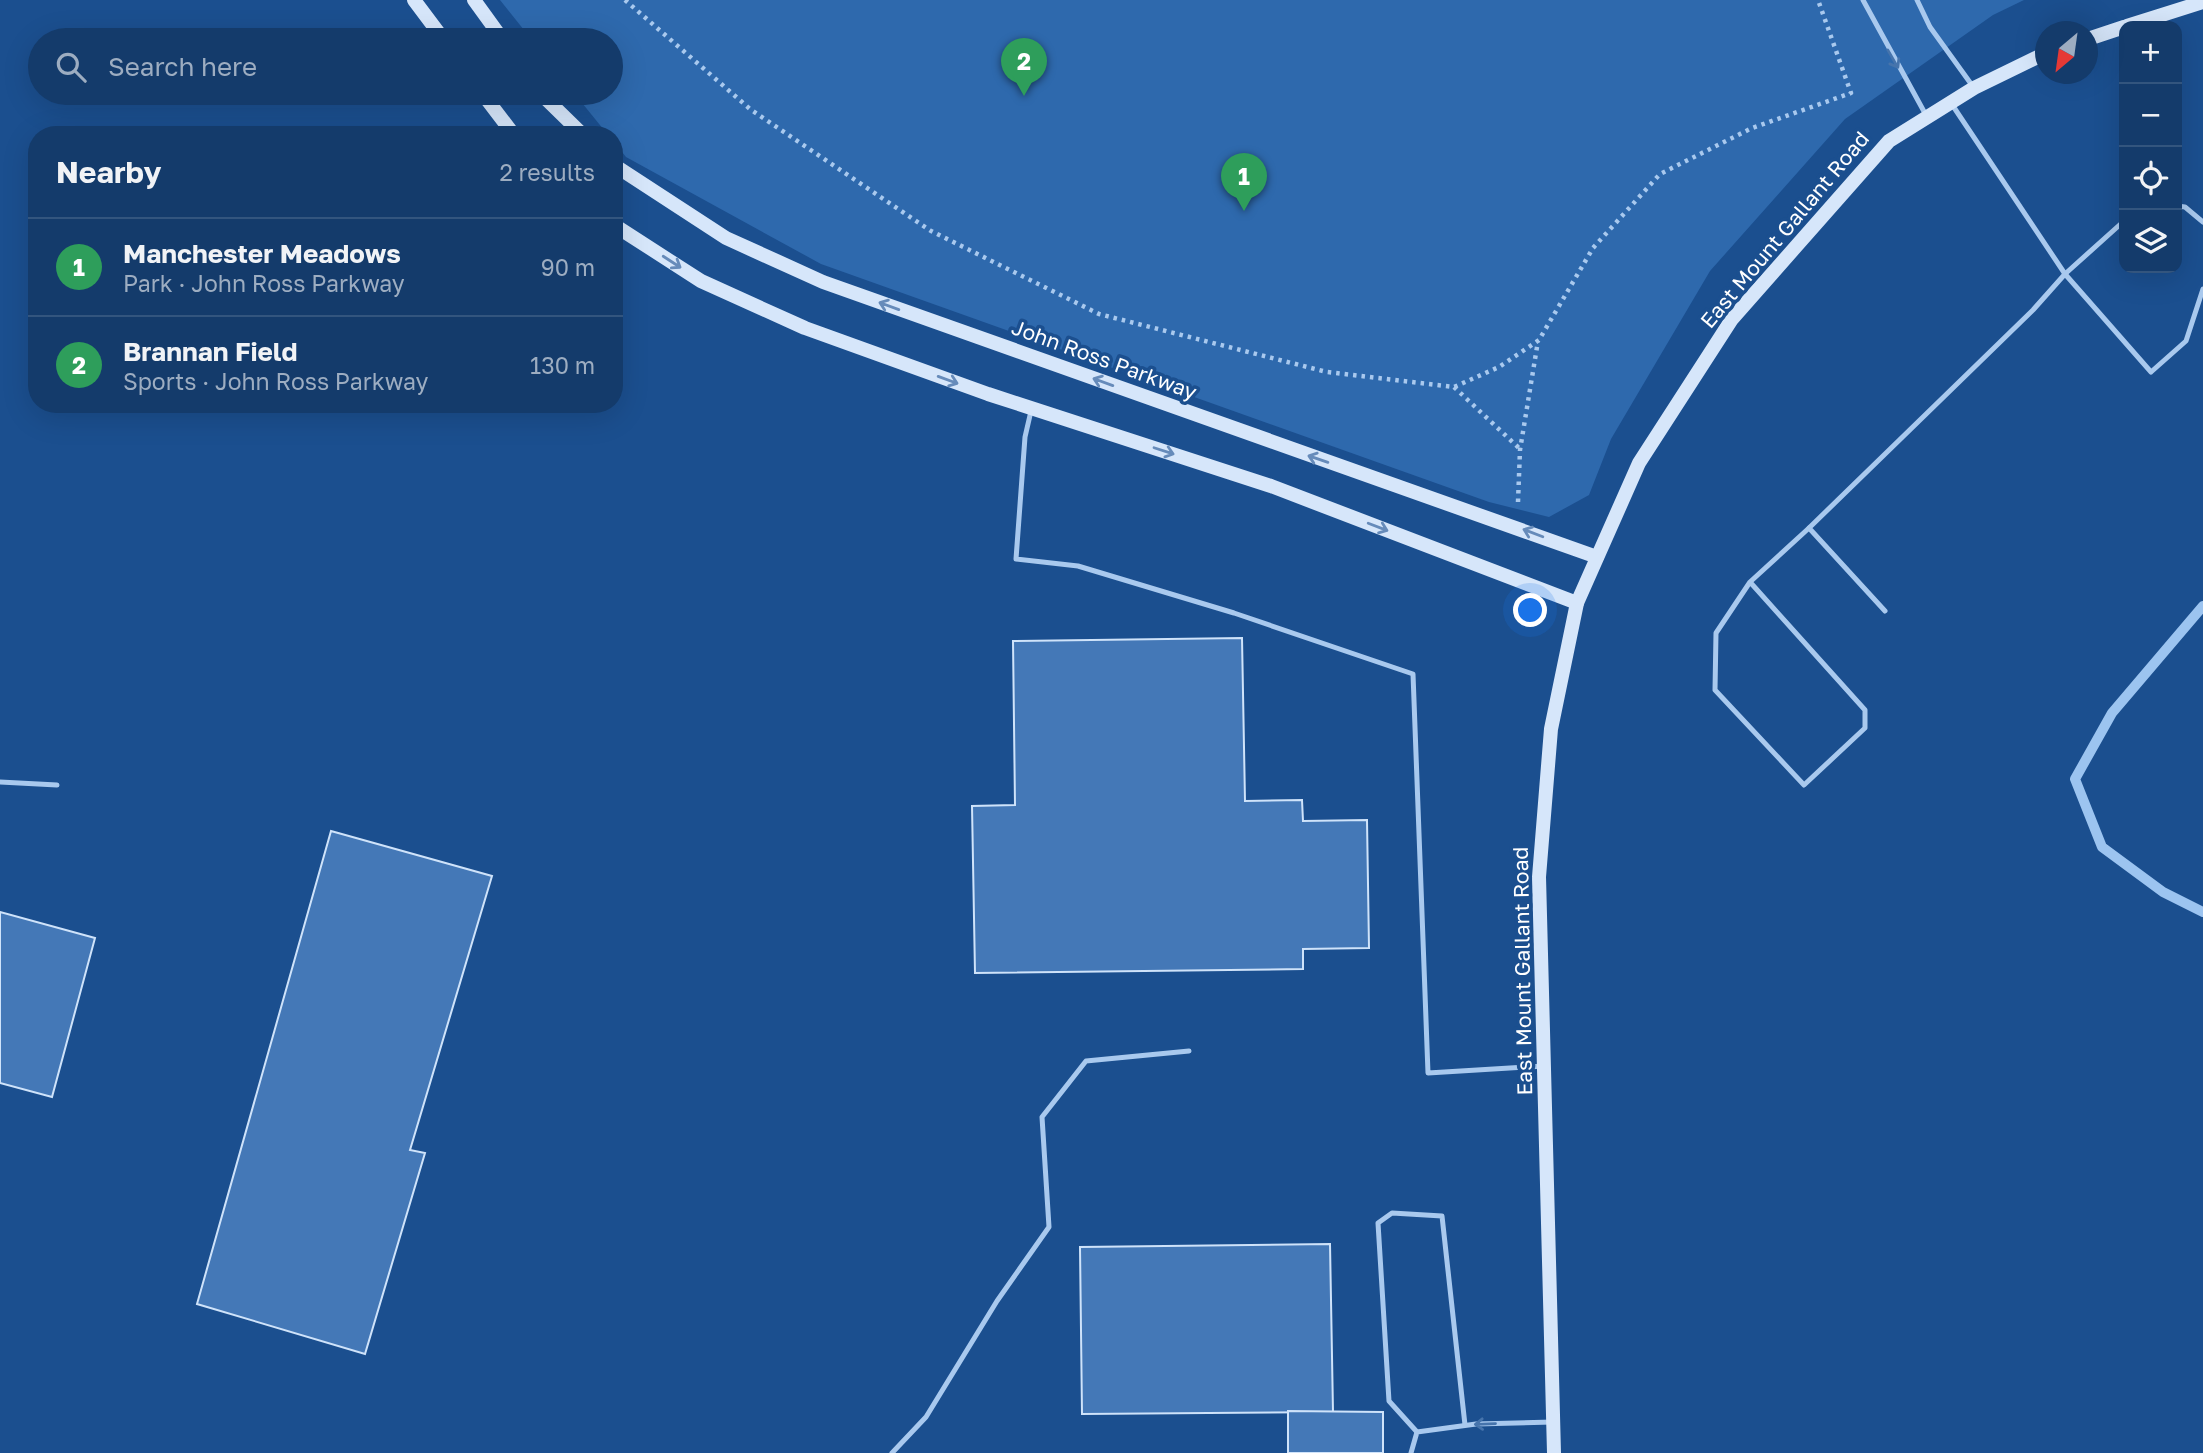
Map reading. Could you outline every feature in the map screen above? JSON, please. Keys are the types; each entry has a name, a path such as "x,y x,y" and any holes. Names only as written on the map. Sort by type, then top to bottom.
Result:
{"street":[{"path":"414,0 435,28"},
{"path":"474,0 494,28"},
{"path":"2144,21 2203,2"},
{"path":"2098,36 2119,29"},
{"name":"East Mount Gallant Road","path":"1554,1453 1539,877 1551,729 1577,603 1639,463 1732,318 1889,141 1974,88 2035,58"},
{"path":"491,105 507,126"},
{"path":"552,105 574,126"},
{"name":"John Ross Parkway","path":"623,171 726,238 823,282 1597,557"},
{"path":"623,231 701,281 805,328 1031,408 1270,486 1577,603"}],"lane":[{"path":"1863,0 1927,117"},
{"path":"1917,0 1930,27 1974,88"},
{"path":"1951,103 2065,274 2151,372 2186,341 2203,289"},
{"path":"2182,207 2203,222"},
{"path":"1750,582 1865,710 1865,728 1804,785 1715,690 1716,633 1750,582 1810,528 2033,310 2065,274 2119,225"},
{"path":"1031,408 1026,437 1016,559 1078,566 1234,613 1413,674 1428,1073 1544,1066"},
{"path":"1810,528 1885,611"},
{"path":"0,782 57,785"},
{"path":"892,1453 926,1417 997,1301 1049,1227 1042,1117 1086,1061 1189,1051"},
{"path":"1417,1432 1389,1401 1378,1223 1392,1213 1443,1216 1465,1425"},
{"path":"1417,1432 1465,1425 1553,1422"},
{"path":"1411,1453 1417,1432"}],"path":[{"path":"625,0 750,109 920,224 1099,314 1328,372 1454,387 1499,367 1539,340"},
{"path":"1516,526 1520,450 1539,340 1593,248 1660,174 1752,128 1851,93 1818,0"},
{"path":"1454,387 1520,450"}],"shaded area":[{"path":"500,0 2024,0 1993,15 1845,119 1710,271 1611,439 1589,495 1549,517 1489,502 821,264 626,157 623,153 623,126 601,126 584,105 623,105 623,28 522,28"}],"building":[{"path":"1242,638 1245,801 1302,800 1303,821 1367,820 1369,948 1303,949 1303,969 975,973 972,806 1015,805 1013,641"},
{"path":"331,831 492,876 410,1150 425,1153 365,1354 197,1304"},
{"path":"0,912 95,938 52,1097 0,1083"},
{"path":"1330,1244 1333,1412 1082,1414 1080,1247"},
{"path":"1288,1411 1383,1412 1383,1453 1288,1453"}],"waterway":[{"path":"2203,606 2112,713 2075,779 2102,847 2163,892 2203,912"}],"place":[{"name":"Brannan Field","path":"1024,96"},
{"name":"Manchester Meadows","path":"1244,211"}]}
